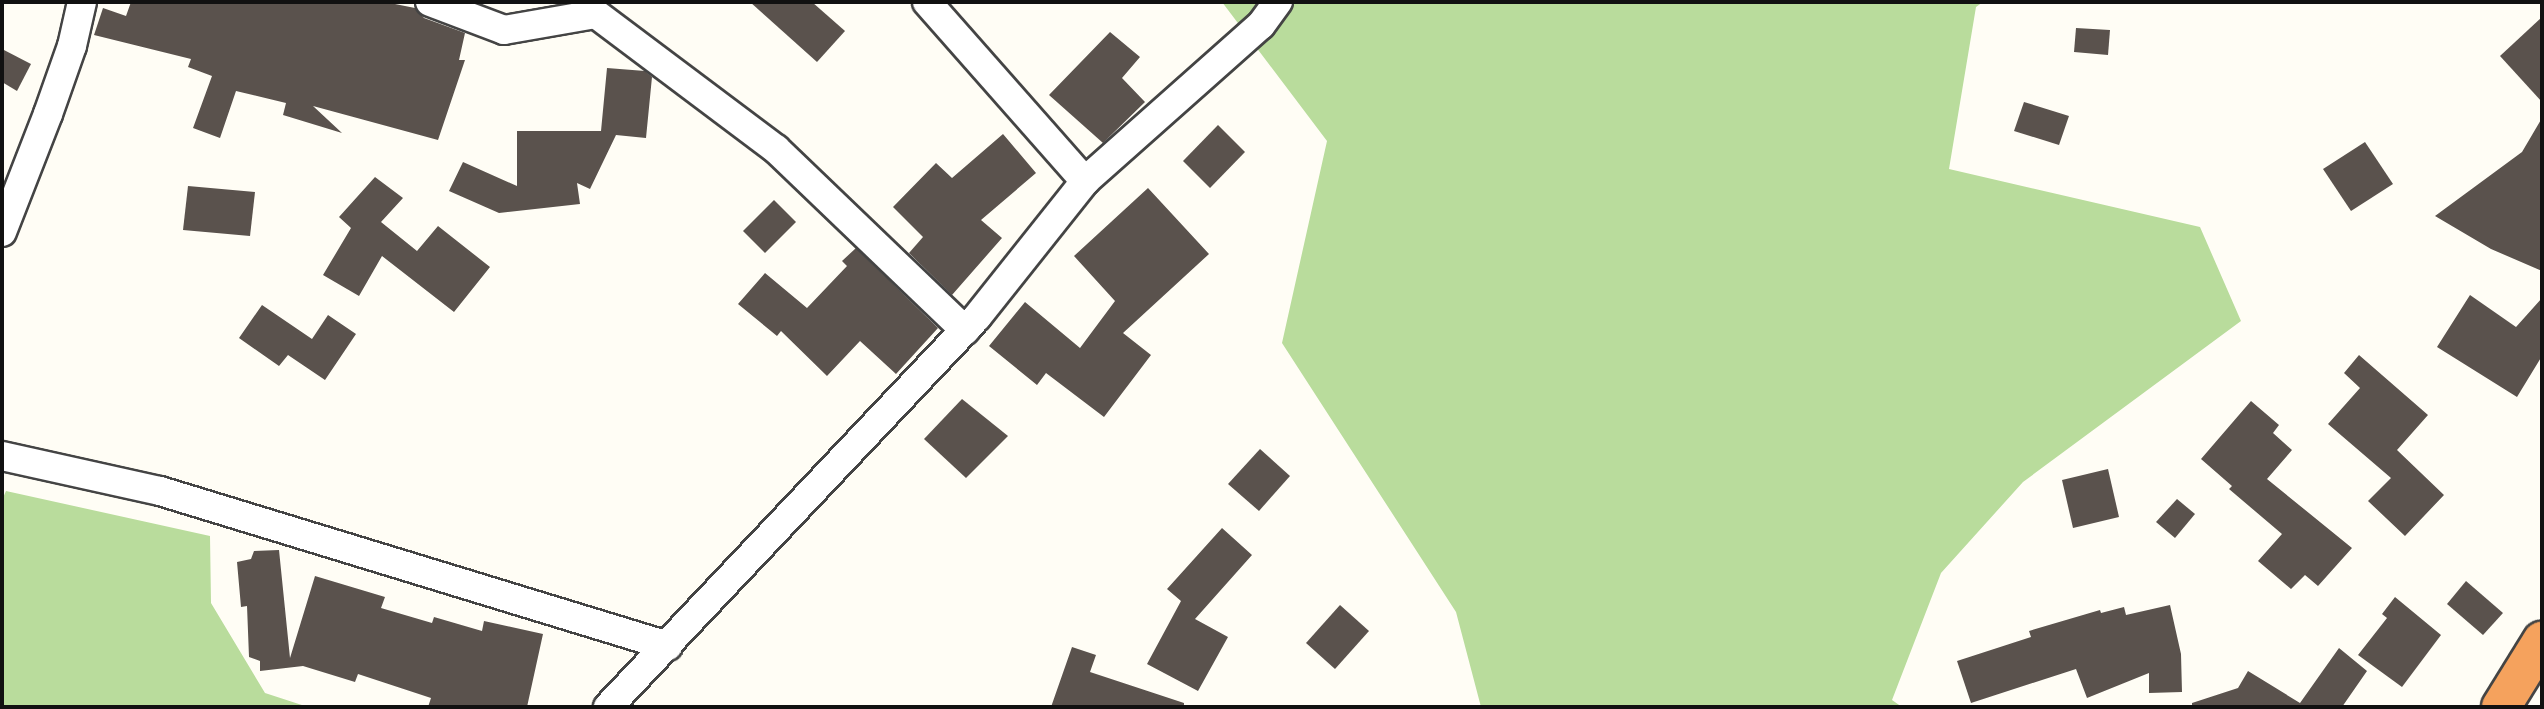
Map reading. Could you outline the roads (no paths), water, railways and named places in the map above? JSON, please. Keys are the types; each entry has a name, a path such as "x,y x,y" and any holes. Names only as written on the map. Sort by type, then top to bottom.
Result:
{"highway":[{"path":"2501,707 2542,641"}],"street":[{"path":"2,232 6,203 48,114 72,46 82,2"},
{"path":"430,2 504,30 596,14 776,149 965,330"},
{"path":"927,2 1085,181"},
{"path":"608,707 965,330 1085,181 1261,25 1278,2"},
{"path":"2,456 160,491 668,646"}]}
